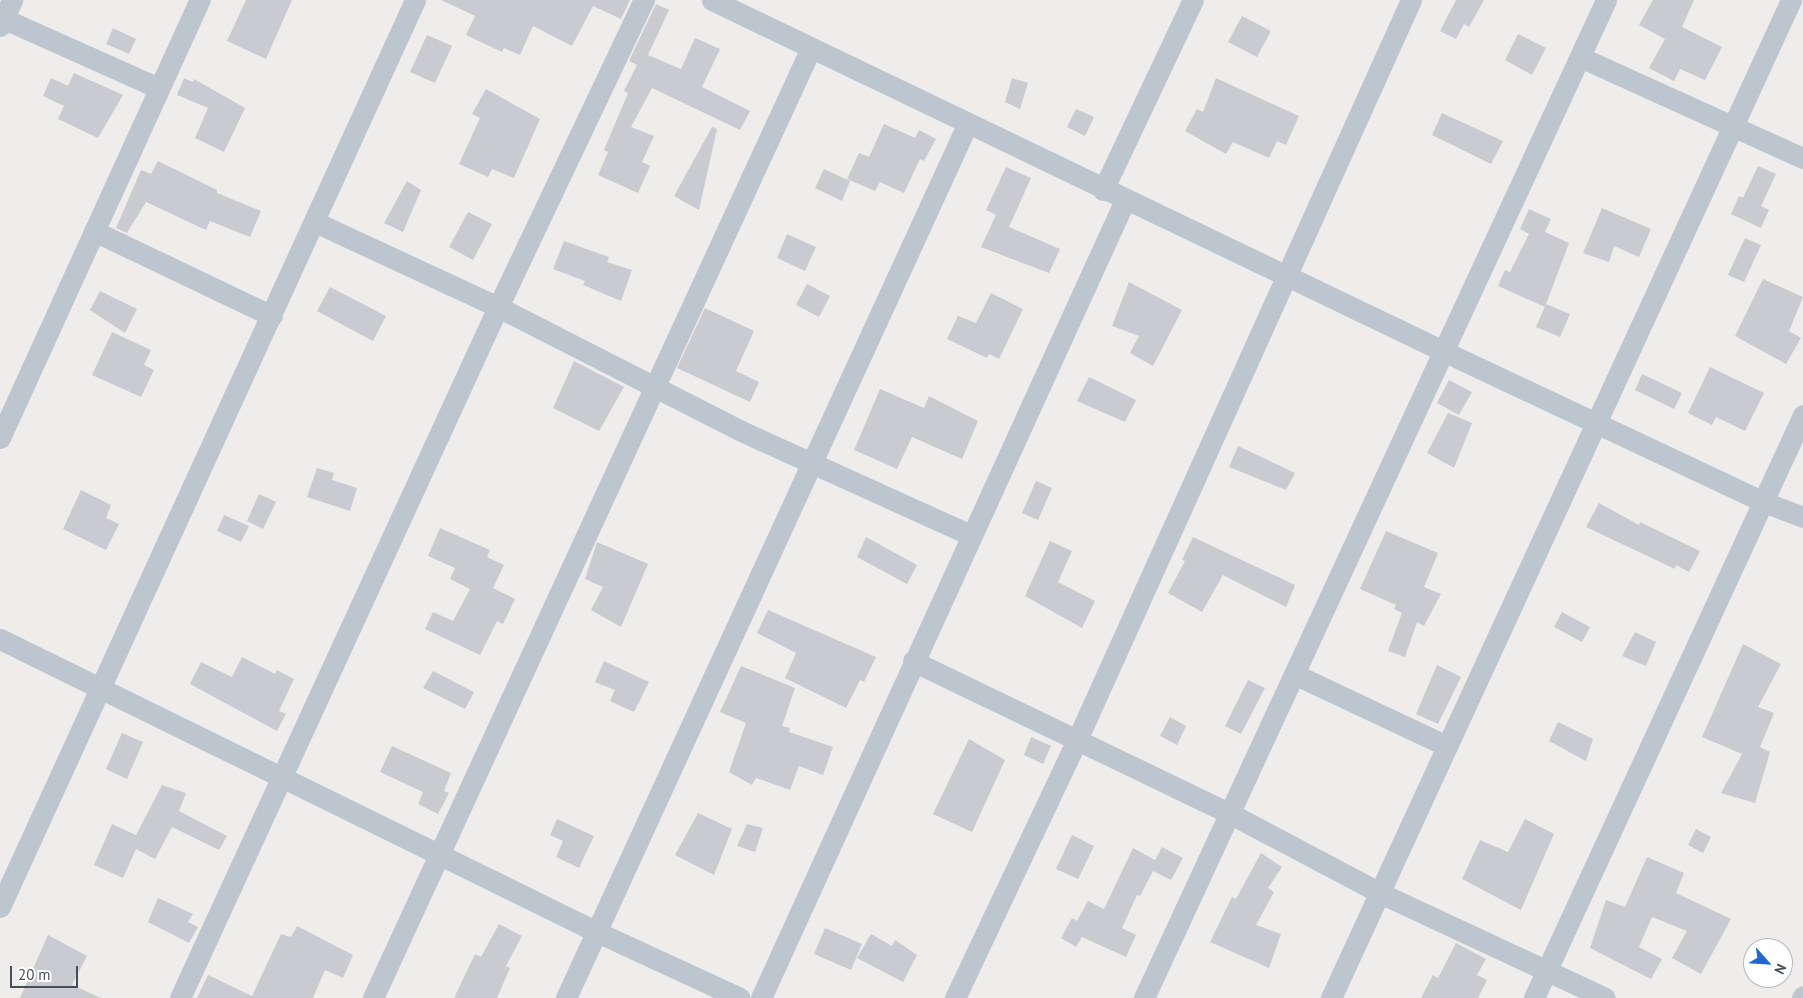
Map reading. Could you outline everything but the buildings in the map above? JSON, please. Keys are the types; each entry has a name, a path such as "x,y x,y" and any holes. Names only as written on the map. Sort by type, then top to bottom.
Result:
{"street":[{"path":"0,438 200,0"},
{"path":"0,907 415,0"},
{"path":"180,998 498,307 644,0"},
{"path":"712,0 1103,190 1443,351 1764,502 1803,516"},
{"path":"1103,190 1193,0"},
{"path":"955,998 1077,740 1411,0"},
{"path":"1144,998 1606,0"},
{"path":"1331,998 1791,0"},
{"path":"4,15 159,88"},
{"path":"373,998 811,48"},
{"path":"1580,57 1732,128 1803,158"},
{"path":"566,998 813,464 967,124"},
{"path":"761,998 970,535 1125,200"},
{"path":"315,222 498,307 813,464 970,535"},
{"path":"94,231 272,316"},
{"path":"1534,998 1803,415"},
{"path":"0,639 102,686 597,932 740,998"},
{"path":"913,661 1229,813 1380,893 1605,998"},
{"path":"1294,674 1447,746"}]}
